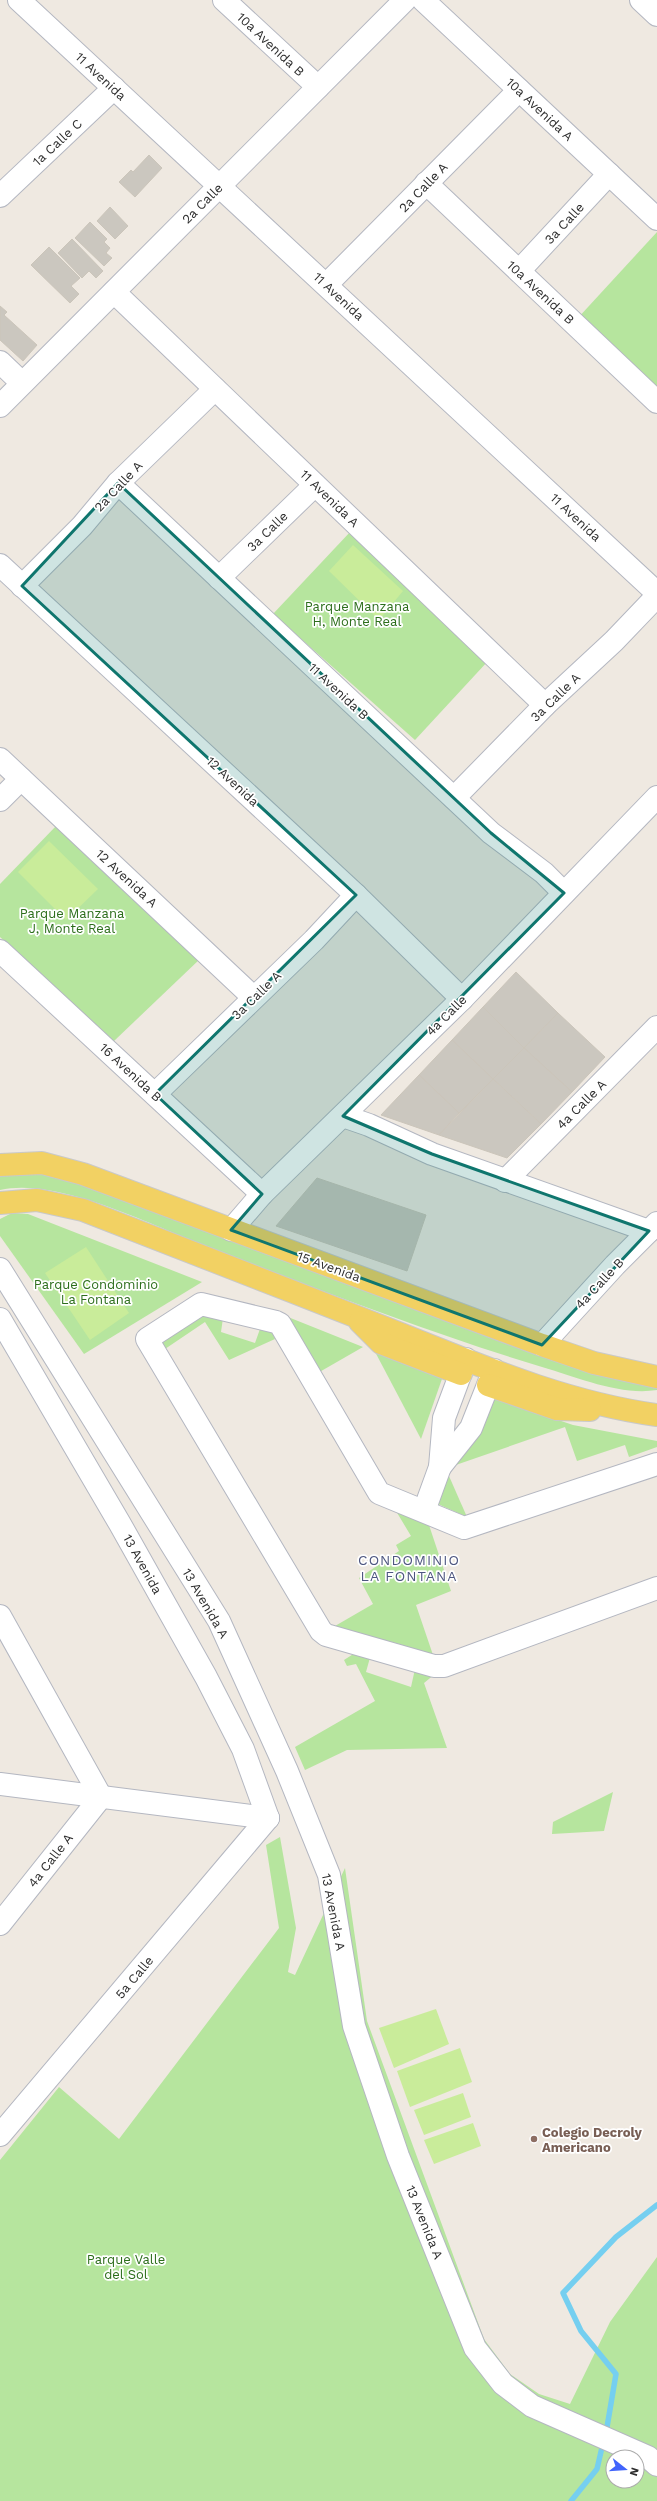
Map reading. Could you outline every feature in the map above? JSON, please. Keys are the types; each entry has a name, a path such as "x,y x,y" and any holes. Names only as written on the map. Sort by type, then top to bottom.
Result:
{"main road":[{"name":"15 Avenida","path":"0,1165 42,1163 84,1174 231,1230 594,1363 657,1377"},
{"path":"0,1203 37,1200 83,1210 354,1316 463,1367 491,1377 629,1412 657,1415"},
{"path":"629,1412 657,1407"}],"street":[{"name":"11 Avenida","path":"19,0 327,284 657,594"},
{"name":"10a Avenida B","path":"224,0 318,87"},
{"name":"2a Calle","path":"0,406 405,0"},
{"name":"10a Avenida A","path":"423,0 657,219"},
{"path":"641,0 657,15"},
{"name":"1a Calle C","path":"1,191 114,88"},
{"name":"2a Calle A","path":"327,284 520,90"},
{"name":"3a Calle","path":"519,271 609,174"},
{"name":"10a Avenida B","path":"426,183 657,402"},
{"name":"11 Avenida A","path":"114,292 545,705"},
{"path":"0,362 22,383"},
{"name":"2a Calle A","path":"22,586 82,526 118,483 215,389"},
{"name":"11 Avenida B","path":"118,483 491,833 544,874 564,893"},
{"name":"3a Calle","path":"220,578 315,485"},
{"name":"12 Avenida","path":"0,565 356,895 462,999"},
{"name":"3a Calle A","path":"454,798 545,705 614,641 657,594"},
{"name":"12 Avenida A","path":"0,759 253,997"},
{"path":"0,800 21,779"},
{"name":"4a Calle","path":"231,1230 262,1194 462,999 656,800"},
{"name":"3a Calle A","path":"155,1094 253,997 314,940 356,895"},
{"name":"16 Avenida B","path":"0,951 262,1194"},
{"name":"4a Calle A","path":"505,1181 657,1027"},
{"path":"343,1116 432,1154 505,1181 653,1227"},
{"name":"4a Calle B","path":"542,1344 615,1265 653,1227"},
{"name":"13 Avenida A","path":"0,1269 219,1621 287,1771 329,1875 354,2026 398,2156 475,2348 503,2384 532,2406 648,2457 657,2465"},
{"path":"657,1464 468,1528 464,1528 379,1493 280,1324 201,1304 148,1337 147,1341 321,1631 326,1635 434,1666 444,1666 657,1588"},
{"name":"13 Avenida","path":"0,1320 120,1524 206,1677 243,1749 268,1818"},
{"path":"424,1511 440,1467 444,1418 463,1367"},
{"path":"440,1467 471,1428 491,1377"},
{"path":"0,1616 101,1797"},
{"path":"0,1784 268,1818"},
{"name":"4a Calle A","path":"0,1924 101,1797"},
{"name":"5a Calle","path":"0,2135 268,1818"}],"highlighted area":[{"path":"118,483 491,833 564,893 343,1116 432,1154 649,1231 542,1345 231,1230 262,1194 155,1094 356,895 22,586"}],"green space":[{"path":"657,232 657,393 577,319"},
{"name":"Parque Manzana H, Monte Real","path":"351,531 488,661 415,740 273,614"},
{"path":"353,545 403,591 379,620 329,571"},
{"name":"Parque Manzana J, Monte Real","path":"57,825 201,958 114,1041 0,937 0,884"},
{"path":"49,841 98,889 66,920 18,872"},
{"path":"35,1172 74,1182 657,1380 657,1390 643,1391 614,1388 460,1341 218,1251 110,1207 51,1191 24,1188 0,1190 0,1174"},
{"name":"Parque Condominio La Fontana","path":"12,1213 28,1214 202,1282 84,1354 0,1236 0,1219"},
{"path":"86,1247 129,1313 90,1340 45,1273"},
{"path":"206,1311 223,1318 221,1332 255,1343 260,1329 271,1330 275,1339 229,1360 205,1322 165,1349 160,1339"},
{"path":"283,1315 363,1347 316,1374"},
{"path":"373,1348 443,1376 421,1439"},
{"path":"481,1394 573,1425 657,1441 657,1447 629,1457 625,1445 577,1461 565,1427 450,1467"},
{"path":"445,1467 467,1517 438,1504"},
{"path":"396,1511 428,1522 451,1591 416,1605 433,1655 335,1626 373,1604 359,1578 399,1551 396,1545 411,1536"},
{"path":"358,1651 371,1654 366,1672 411,1687 415,1669 435,1674 424,1683 447,1748 347,1750 305,1770 295,1747 375,1701 356,1664 347,1666 344,1660"},
{"path":"613,1792 604,1831 552,1834 553,1822"},
{"name":"Parque Valle del Sol","path":"280,1837 296,1928 288,1972 295,1975 345,1868 367,2021 484,2339 510,2374 539,2394 570,2404 610,2322 657,2257 657,2501 0,2501 0,2160 59,2087 119,2139 279,1928 266,1845"},
{"path":"436,2009 449,2044 394,2068 379,2028"},
{"path":"460,2048 472,2082 410,2107 397,2071"},
{"path":"463,2093 471,2117 424,2135 414,2110"},
{"path":"473,2123 481,2146 434,2164 424,2140"}],"building":[{"path":"149,155 162,168 135,197 119,182 131,170 133,172"},
{"path":"110,207 128,226 115,239 97,221"},
{"path":"90,222 107,239 104,242 110,248 106,253 112,258 104,266 75,238"},
{"path":"72,239 103,271 96,278 89,271 82,278 58,253"},
{"path":"49,247 80,278 71,286 79,294 70,303 31,265"},
{"path":"0,306 7,312 4,315 37,345 23,361 0,340"},
{"path":"516,972 558,1013 524,1048 483,1007"},
{"path":"483,1007 524,1048 493,1079 452,1040"},
{"path":"558,1013 605,1057 572,1092 524,1048"},
{"path":"452,1040 493,1079 459,1113 419,1075"},
{"path":"524,1048 572,1092 541,1124 493,1079"},
{"path":"419,1075 459,1113 439,1135 381,1115"},
{"path":"493,1079 541,1124 507,1158 439,1135"},
{"path":"317,1178 426,1215 407,1271 276,1226"}],"waterway":[{"path":"606,2433 616,2374 581,2331 563,2293 616,2237 657,2205"},
{"path":"571,2501 597,2469 603,2443"}],"place":[{"name":"Colegio Decroly Americano","path":"534,2139"}],"district":[{"name":"CONDOMINIO LA FONTANA","path":"409,1568"}]}
